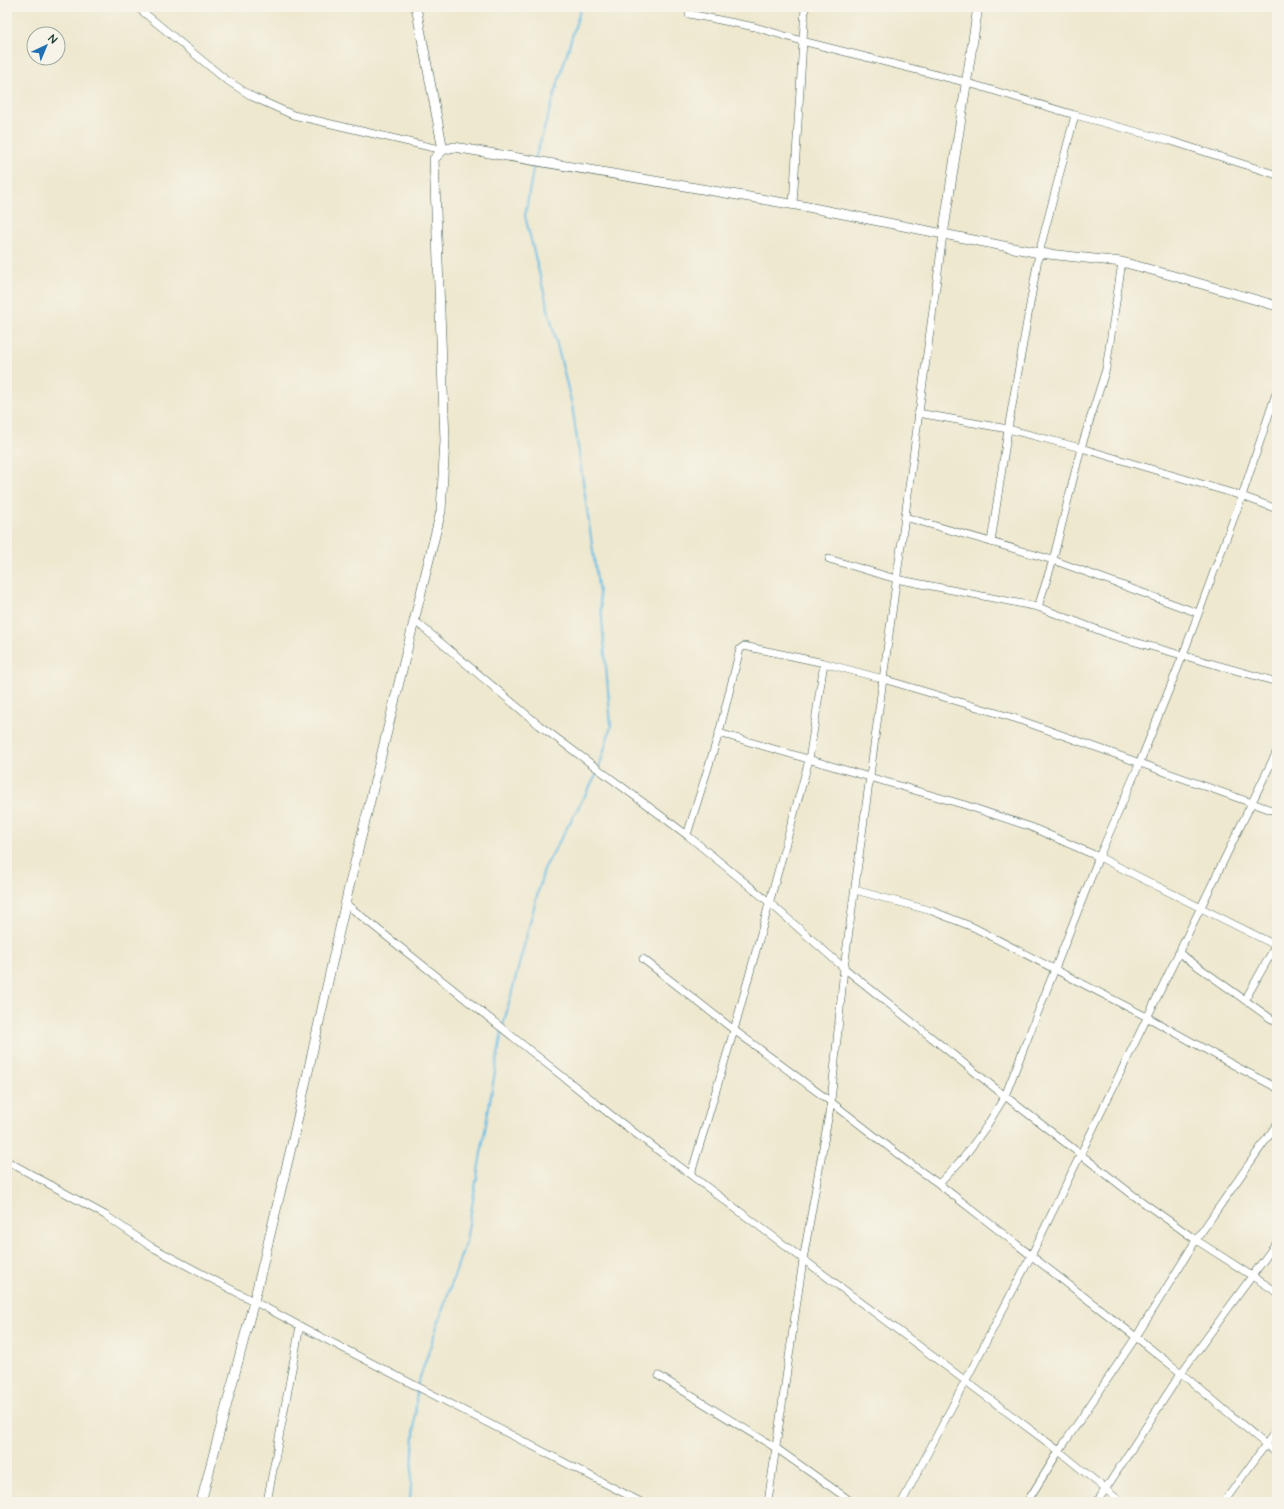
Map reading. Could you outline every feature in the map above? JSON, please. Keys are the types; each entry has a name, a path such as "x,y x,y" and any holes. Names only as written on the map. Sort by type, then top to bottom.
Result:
{"street":[{"path":"137,7 225,79 253,97 293,115 443,150 454,147 793,205 1039,253 1122,262 1277,306"},
{"path":"416,7 443,150"},
{"path":"793,205 805,7"},
{"path":"768,1502 803,1260 831,1102 844,968 904,517 942,234 978,7"},
{"path":"689,14 755,27 802,41 965,82 1075,115 1171,141 1277,175"},
{"path":"991,542 1008,429 1039,253 1075,115"},
{"path":"201,1502 254,1301 292,1144 346,904 441,510 444,440 434,159 443,150"},
{"path":"1038,607 1052,560 1081,448 1106,369 1122,262"},
{"path":"939,1184 964,1157 986,1127 1005,1096 1100,857 1183,655 1242,496 1277,390"},
{"path":"918,413 1008,429 1081,448 1242,496 1277,509"},
{"path":"904,517 1052,560 1198,614"},
{"path":"829,559 896,579 1038,607 1114,636 1277,682"},
{"path":"414,620 539,724 687,835 770,903 844,968 1005,1096 1196,1240 1277,1292"},
{"path":"687,835 719,733 742,647 744,646 824,663 1017,718 1253,802 1277,812"},
{"path":"691,1174 734,1030 809,760 824,663"},
{"path":"719,733 965,805 1031,828 1100,857 1277,945 1245,1000"},
{"path":"902,1502 1031,1256 1202,908 1277,751"},
{"path":"855,890 939,913 973,927 1148,1017 1277,1088"},
{"path":"346,904 612,1115 1059,1451 1121,1502"},
{"path":"1179,953 1277,1023"},
{"path":"643,959 734,1030 939,1184 1136,1337 1277,1454"},
{"path":"1027,1502 1059,1451 1136,1337 1196,1240 1277,1124"},
{"path":"7,1161 105,1215 150,1246 300,1326 640,1502"},
{"path":"1097,1502 1181,1373 1277,1242"},
{"path":"267,1502 300,1326"},
{"path":"659,1376 776,1448 852,1502"},
{"path":"1224,1502 1277,1429"}],"waterway":[{"path":"535,159 581,7"},
{"path":"534,163 525,216 572,405 601,607 611,726 599,768"},
{"path":"503,1026 544,869 598,772"},
{"path":"410,1502 417,1386 466,1241 502,1031"}]}
